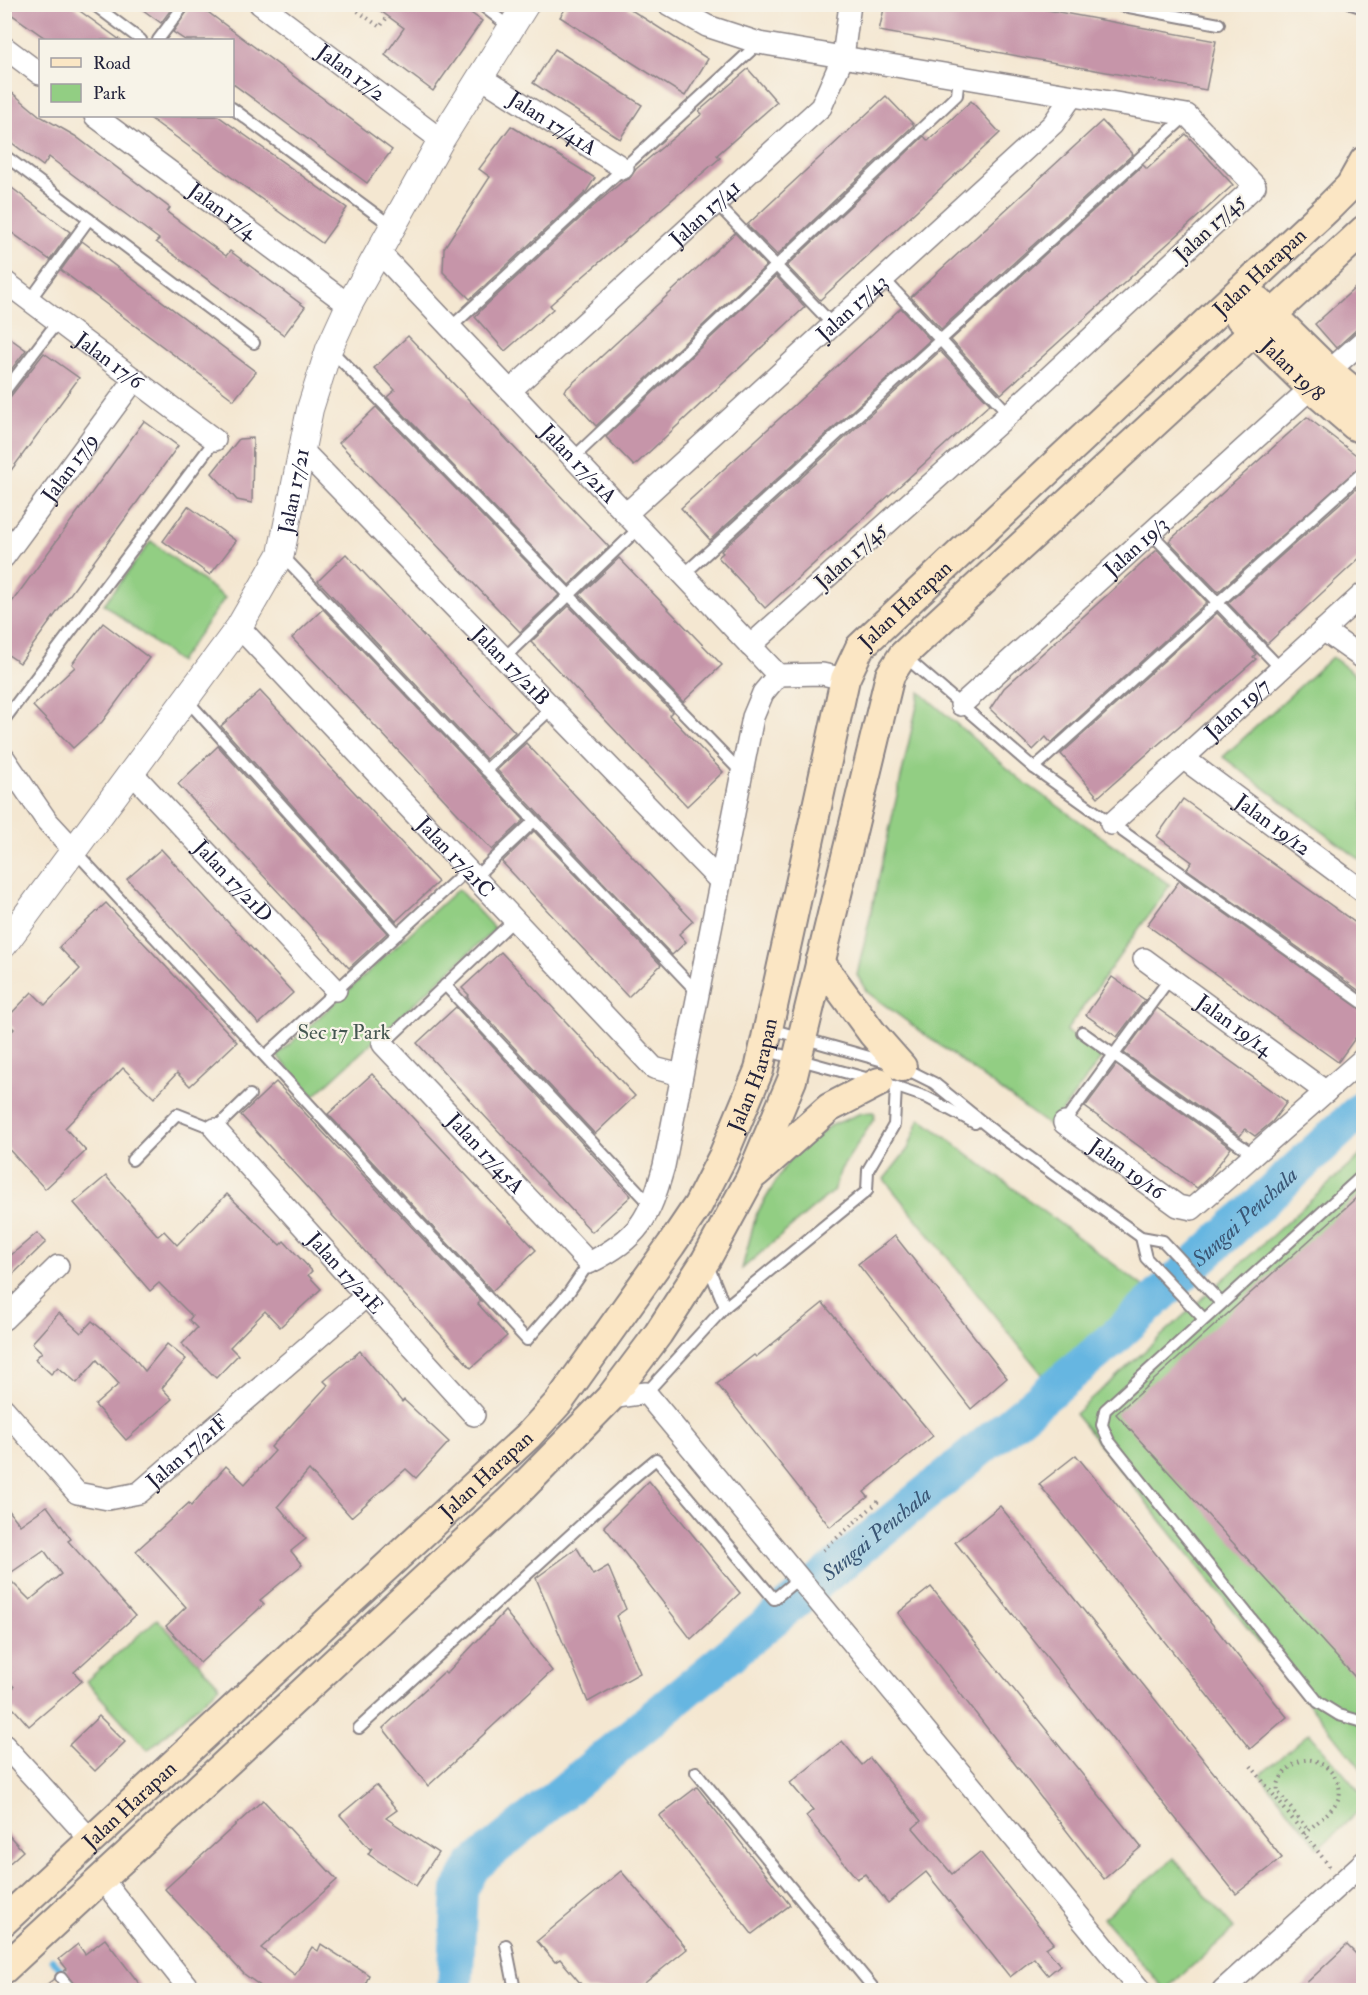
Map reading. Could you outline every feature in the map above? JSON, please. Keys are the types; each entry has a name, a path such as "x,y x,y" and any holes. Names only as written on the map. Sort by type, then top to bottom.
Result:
{"main road":[{"name":"Jalan Harapan","path":"4,1921 528,1436 559,1402 698,1205 728,1145 759,1070 845,679 860,647 1350,186 1364,161"},
{"name":"Jalan Harapan","path":"4,1969 510,1500 610,1398 658,1334 706,1260 750,1179 792,1080 890,675 903,655 1364,230"},
{"name":"Jalan 19/8","path":"1235,295 1320,380 1355,426 1364,429"},
{"name":"Jalan 19/8","path":"1320,380 1364,400"},
{"path":"750,1179 829,1108 892,1078 873,1034 820,962"}],"street":[{"name":"Jalan 17/2","path":"260,4 441,140"},
{"name":"Jalan 17/21","path":"4,945 239,627 281,554 310,409 329,349 349,305 441,140 526,4"},
{"path":"668,4 707,26 759,43 1187,115"},
{"name":"Jalan 17/41","path":"510,391 821,107 843,57 850,4"},
{"path":"4,47 39,73"},
{"name":"Jalan 17/41A","path":"480,77 623,168"},
{"name":"Jalan 17/43","path":"632,521 833,325 1053,124 1072,96"},
{"name":"Jalan 17/45","path":"750,646 1009,414 1255,186 1187,115"},
{"name":"Jalan 17/4","path":"99,117 349,305"},
{"name":"Jalan 17/21A","path":"379,252 778,675"},
{"name":"Jalan 17/6","path":"4,281 215,440"},
{"name":"Jalan 19/3","path":"961,705 1364,340"},
{"name":"Jalan 17/9","path":"4,557 135,379"},
{"name":"Jalan 17/21B","path":"301,449 720,881"},
{"name":"Jalan 19/7","path":"1111,824 1364,593"},
{"name":"Jalan 17/21C","path":"239,627 513,921 654,1068 681,1075"},
{"path":"1323,630 1364,659"},
{"path":"589,1263 626,1242 652,1207 664,1166 753,717 763,693 778,675 822,674 845,679"},
{"path":"4,758 47,821 74,850"},
{"name":"Jalan 19/12","path":"1183,758 1364,892"},
{"name":"Jalan 17/21D","path":"132,773 336,990"},
{"name":"Jalan 19/14","path":"1144,959 1326,1092"},
{"name":"Jalan 17/45A","path":"383,1044 589,1263"},
{"path":"1254,1155 1364,1058"},
{"name":"Jalan 19/16","path":"1064,1123 1178,1206 1192,1209 1254,1155"},
{"name":"Jalan 17/21E","path":"215,1129 474,1415"},
{"path":"4,1319 58,1266"},
{"name":"Jalan 17/21F","path":"4,1409 78,1493 108,1499 139,1493 366,1296"},
{"path":"610,1398 646,1393 1140,1990"},
{"path":"4,1746 91,1840"},
{"path":"1223,1990 1364,1862"},
{"path":"101,1878 190,1990"}],"lane":[{"path":"93,4 140,39"},
{"path":"159,39 185,4"},
{"path":"480,4 511,28"},
{"path":"1113,4 1220,24"},
{"path":"1351,4 1364,8"},
{"path":"450,328 759,43"},
{"path":"573,458 957,95 959,76"},
{"path":"234,109 393,227"},
{"path":"683,575 1187,115"},
{"path":"4,155 254,344"},
{"path":"717,204 833,325"},
{"path":"30,300 88,219"},
{"path":"884,279 1009,414"},
{"path":"4,392 58,321"},
{"path":"329,349 742,773"},
{"path":"4,720 215,440"},
{"path":"1034,768 1364,471"},
{"path":"504,658 569,596 632,521"},
{"path":"1151,533 1281,669"},
{"path":"281,554 698,993"},
{"path":"903,655 1034,768 1364,1004"},
{"path":"186,699 398,934"},
{"path":"486,770 552,708"},
{"path":"264,1056 398,934 534,821"},
{"path":"74,850 527,1340 569,1292 589,1263"},
{"path":"383,1044 513,921"},
{"path":"1064,1123 1170,978"},
{"path":"445,986 652,1207"},
{"path":"1082,1032 1254,1155"},
{"path":"765,1039 892,1078 934,1083 997,1134 1141,1237 1163,1241 1218,1299"},
{"path":"765,1039 892,1078 997,1134"},
{"path":"646,1393 725,1307 867,1191 868,1170 894,1125 892,1078"},
{"path":"132,1160 177,1114 215,1129 250,1095"},
{"path":"1364,1174 1200,1315 1105,1410 1102,1425 1109,1441 1318,1701 1339,1715 1364,1724"},
{"path":"1141,1237 1146,1258 1200,1315"},
{"path":"706,1260 725,1307"},
{"path":"359,1728 656,1459 774,1599 799,1578"},
{"path":"696,1772 875,1990"},
{"path":"506,1945 515,1990"},
{"path":"61,1978 71,1990"}],"path":[{"path":"348,4 380,27 388,16"},
{"path":"823,1550 880,1500"},
{"path":"1304,1834 1308,1830 1339,1797 1339,1786 1333,1773 1322,1765 1311,1760 1303,1760 1278,1779 1276,1785 1278,1792 1308,1830"},
{"path":"1251,1766 1318,1852"}],"green space":[{"path":"151,541 225,598 179,662 104,604"},
{"path":"1332,657 1363,680 1363,862 1223,757"},
{"path":"920,692 1021,780 1170,885 1066,1031 1102,1057 1051,1127 867,992 857,975"},
{"name":"Sec 17 Park","path":"458,889 495,929 314,1096 277,1056"},
{"path":"873,1112 874,1119 841,1169 833,1191 742,1269 756,1215 788,1161 828,1127 861,1113"},
{"path":"920,1118 1148,1290 1046,1379 884,1179 908,1149"},
{"path":"1363,1153 1363,1771 1075,1414"},
{"path":"157,1619 220,1686 148,1750 86,1681"},
{"path":"1309,1733 1363,1796 1363,1807 1319,1848 1260,1775"},
{"path":"1174,1858 1234,1929 1165,1990 1103,1918"}],"building":[{"path":"4,4 70,4 119,39 47,39 4,9"},
{"path":"135,4 175,4 161,23"},
{"path":"192,4 197,4 392,150 367,183 234,84 234,39 184,39 173,32"},
{"path":"371,4 458,4 482,21 433,91 385,55 404,28"},
{"path":"568,4 622,4 708,59 685,96 560,17"},
{"path":"885,4 1015,4 1216,41 1206,90 879,31"},
{"path":"555,49 642,105 620,139 533,83"},
{"path":"748,69 777,102 717,155 720,158 550,305 553,309 505,351 475,317 481,310 589,210 623,181 629,179 636,169 702,114 699,111"},
{"path":"4,86 39,117 75,136 170,208 167,212 226,256 230,251 305,307 284,335 156,242 159,239 49,157 43,166 4,137"},
{"path":"886,96 914,125 777,255 747,225"},
{"path":"971,101 1000,133 820,300 787,266 924,136 928,141"},
{"path":"148,117 219,117 347,208 322,243"},
{"path":"1102,121 1133,154 941,329 911,297"},
{"path":"511,126 595,178 586,192 470,299 443,272 444,248 490,177 479,169"},
{"path":"1186,134 1233,185 1001,394 951,340 1143,165 1147,169"},
{"path":"4,182 70,232 50,260 4,227"},
{"path":"735,233 766,266 596,426 564,391"},
{"path":"82,241 256,372 234,400 61,270"},
{"path":"776,276 805,307 634,466 606,437"},
{"path":"1364,280 1364,328 1356,330 1336,348 1315,324"},
{"path":"901,308 930,340 710,540 681,508"},
{"path":"4,334 26,350 4,379"},
{"path":"408,336 609,547 569,585 387,397 395,390 374,368"},
{"path":"940,351 990,404 765,608 718,557 723,553 721,551"},
{"path":"44,353 79,378 4,480 4,399 10,397"},
{"path":"376,407 559,595 520,632 339,443"},
{"path":"1307,417 1364,461 1364,464 1218,592 1169,541"},
{"path":"144,421 178,446 20,663 4,652 4,613"},
{"path":"253,438 252,503 237,500 212,473 239,439"},
{"path":"1364,482 1364,554 1267,644 1228,603"},
{"path":"188,506 236,541 210,575 163,541"},
{"path":"1157,550 1207,602 1051,743 1046,737 1033,750 990,709 1004,688"},
{"path":"346,554 515,732 486,759 318,581"},
{"path":"619,558 722,665 683,702 580,595"},
{"path":"569,606 672,712 669,715 723,772 687,806 531,642"},
{"path":"323,609 524,820 492,850 292,638"},
{"path":"1217,613 1256,654 1253,657 1256,659 1098,797 1061,754"},
{"path":"103,623 149,658 102,722 73,748 33,706 75,667 72,664"},
{"path":"260,691 438,882 396,921 221,726"},
{"path":"526,743 693,921 679,934 686,942 672,955 497,770"},
{"path":"218,746 387,933 349,968 178,784"},
{"path":"1183,799 1364,929 1364,994 1187,869 1192,862 1157,836"},
{"path":"534,831 661,965 628,997 502,862"},
{"path":"161,849 293,993 259,1024 127,879"},
{"path":"1179,881 1364,1011 1364,1026 1338,1062 1147,925"},
{"path":"106,903 237,1042 190,1086 177,1073 154,1098 123,1068 65,1128 86,1151 45,1189 4,1144 4,1040 14,1029 5,1020 32,992 45,1005 80,969 59,947"},
{"path":"501,952 635,1096 595,1134 467,997 469,995 462,988"},
{"path":"1112,977 1145,1000 1117,1037 1086,1015"},
{"path":"456,1007 631,1196 592,1232 417,1043"},
{"path":"1157,1008 1287,1102 1272,1122 1255,1136 1245,1129 1240,1136 1124,1053"},
{"path":"1116,1065 1231,1148 1210,1176 1197,1188 1085,1107"},
{"path":"372,1074 536,1250 492,1291 328,1114"},
{"path":"276,1082 481,1301 478,1304 507,1336 471,1368 241,1115"},
{"path":"106,1176 158,1236 164,1231 177,1245 227,1194 280,1245 284,1241 312,1271 308,1275 321,1289 280,1327 265,1311 230,1347 238,1355 216,1378 182,1344 197,1328 189,1320 192,1316 159,1283 150,1291 74,1203"},
{"path":"1364,1191 1364,1687 1116,1414"},
{"path":"37,1233 46,1242 4,1283 4,1261"},
{"path":"895,1236 1007,1378 971,1409 858,1264"},
{"path":"823,1303 933,1436 864,1492 868,1497 830,1527 717,1384 754,1355 756,1357"},
{"path":"59,1313 81,1333 92,1321 129,1352 145,1371 167,1344 186,1359 162,1388 172,1399 126,1440 95,1405 119,1384 97,1360 77,1383 58,1367 51,1374 35,1359 42,1352 32,1343"},
{"path":"360,1351 402,1402 404,1400 449,1442 416,1478 406,1469 351,1517 309,1470 278,1506 306,1539 291,1551 302,1565 260,1600 264,1604 200,1663 166,1626 186,1607 136,1551 189,1503 191,1506 226,1466 245,1484 275,1451 271,1447 328,1385 324,1381"},
{"path":"1076,1455 1287,1717 1250,1749 1039,1484"},
{"path":"649,1481 740,1593 691,1639 604,1526"},
{"path":"4,1504 20,1525 47,1506 71,1539 68,1541 135,1616 74,1672 82,1681 29,1726 14,1709 4,1717 4,1695 14,1687 4,1676","holes":["44,1550 61,1574 30,1600 6,1576"]},
{"path":"1000,1506 1282,1858 1236,1894 955,1542"},
{"path":"577,1548 593,1575 608,1566 626,1609 616,1616 640,1673 588,1702 536,1578"},
{"path":"931,1587 1141,1847 1104,1879 898,1613"},
{"path":"505,1611 552,1671 428,1786 383,1728 444,1672 446,1674"},
{"path":"99,1716 125,1742 95,1771 69,1745"},
{"path":"842,1741 862,1765 870,1758 921,1821 913,1828 952,1874 980,1852 1053,1943 1046,1948 1060,1965 1048,1975 1034,1958 1010,1977 926,1872 888,1903 865,1874 857,1879 806,1816 813,1810 790,1783"},
{"path":"376,1785 397,1810 386,1818 438,1853 416,1886 368,1854 372,1848 370,1849 340,1815"},
{"path":"697,1787 790,1905 752,1934 659,1816"},
{"path":"263,1800 337,1880 261,1948 295,1975 312,1947 318,1951 321,1944 369,1975 363,1990 266,1990 244,1974 165,1889"},
{"path":"4,1830 23,1851 4,1868"},
{"path":"621,1871 687,1949 636,1990 586,1990 560,1959 555,1962 537,1941"},
{"path":"105,1939 144,1990 78,1990 64,1971 67,1969 59,1959 78,1944 85,1954"},
{"path":"1347,1945 1364,1962 1364,1990 1299,1990"},
{"path":"54,1979 62,1990 39,1990"}],"waterway":[{"name":"Sungai Penchala","path":"455,1990 460,1890 473,1866 1106,1345 1364,1107"},
{"path":"52,1959 77,1990"}]}
